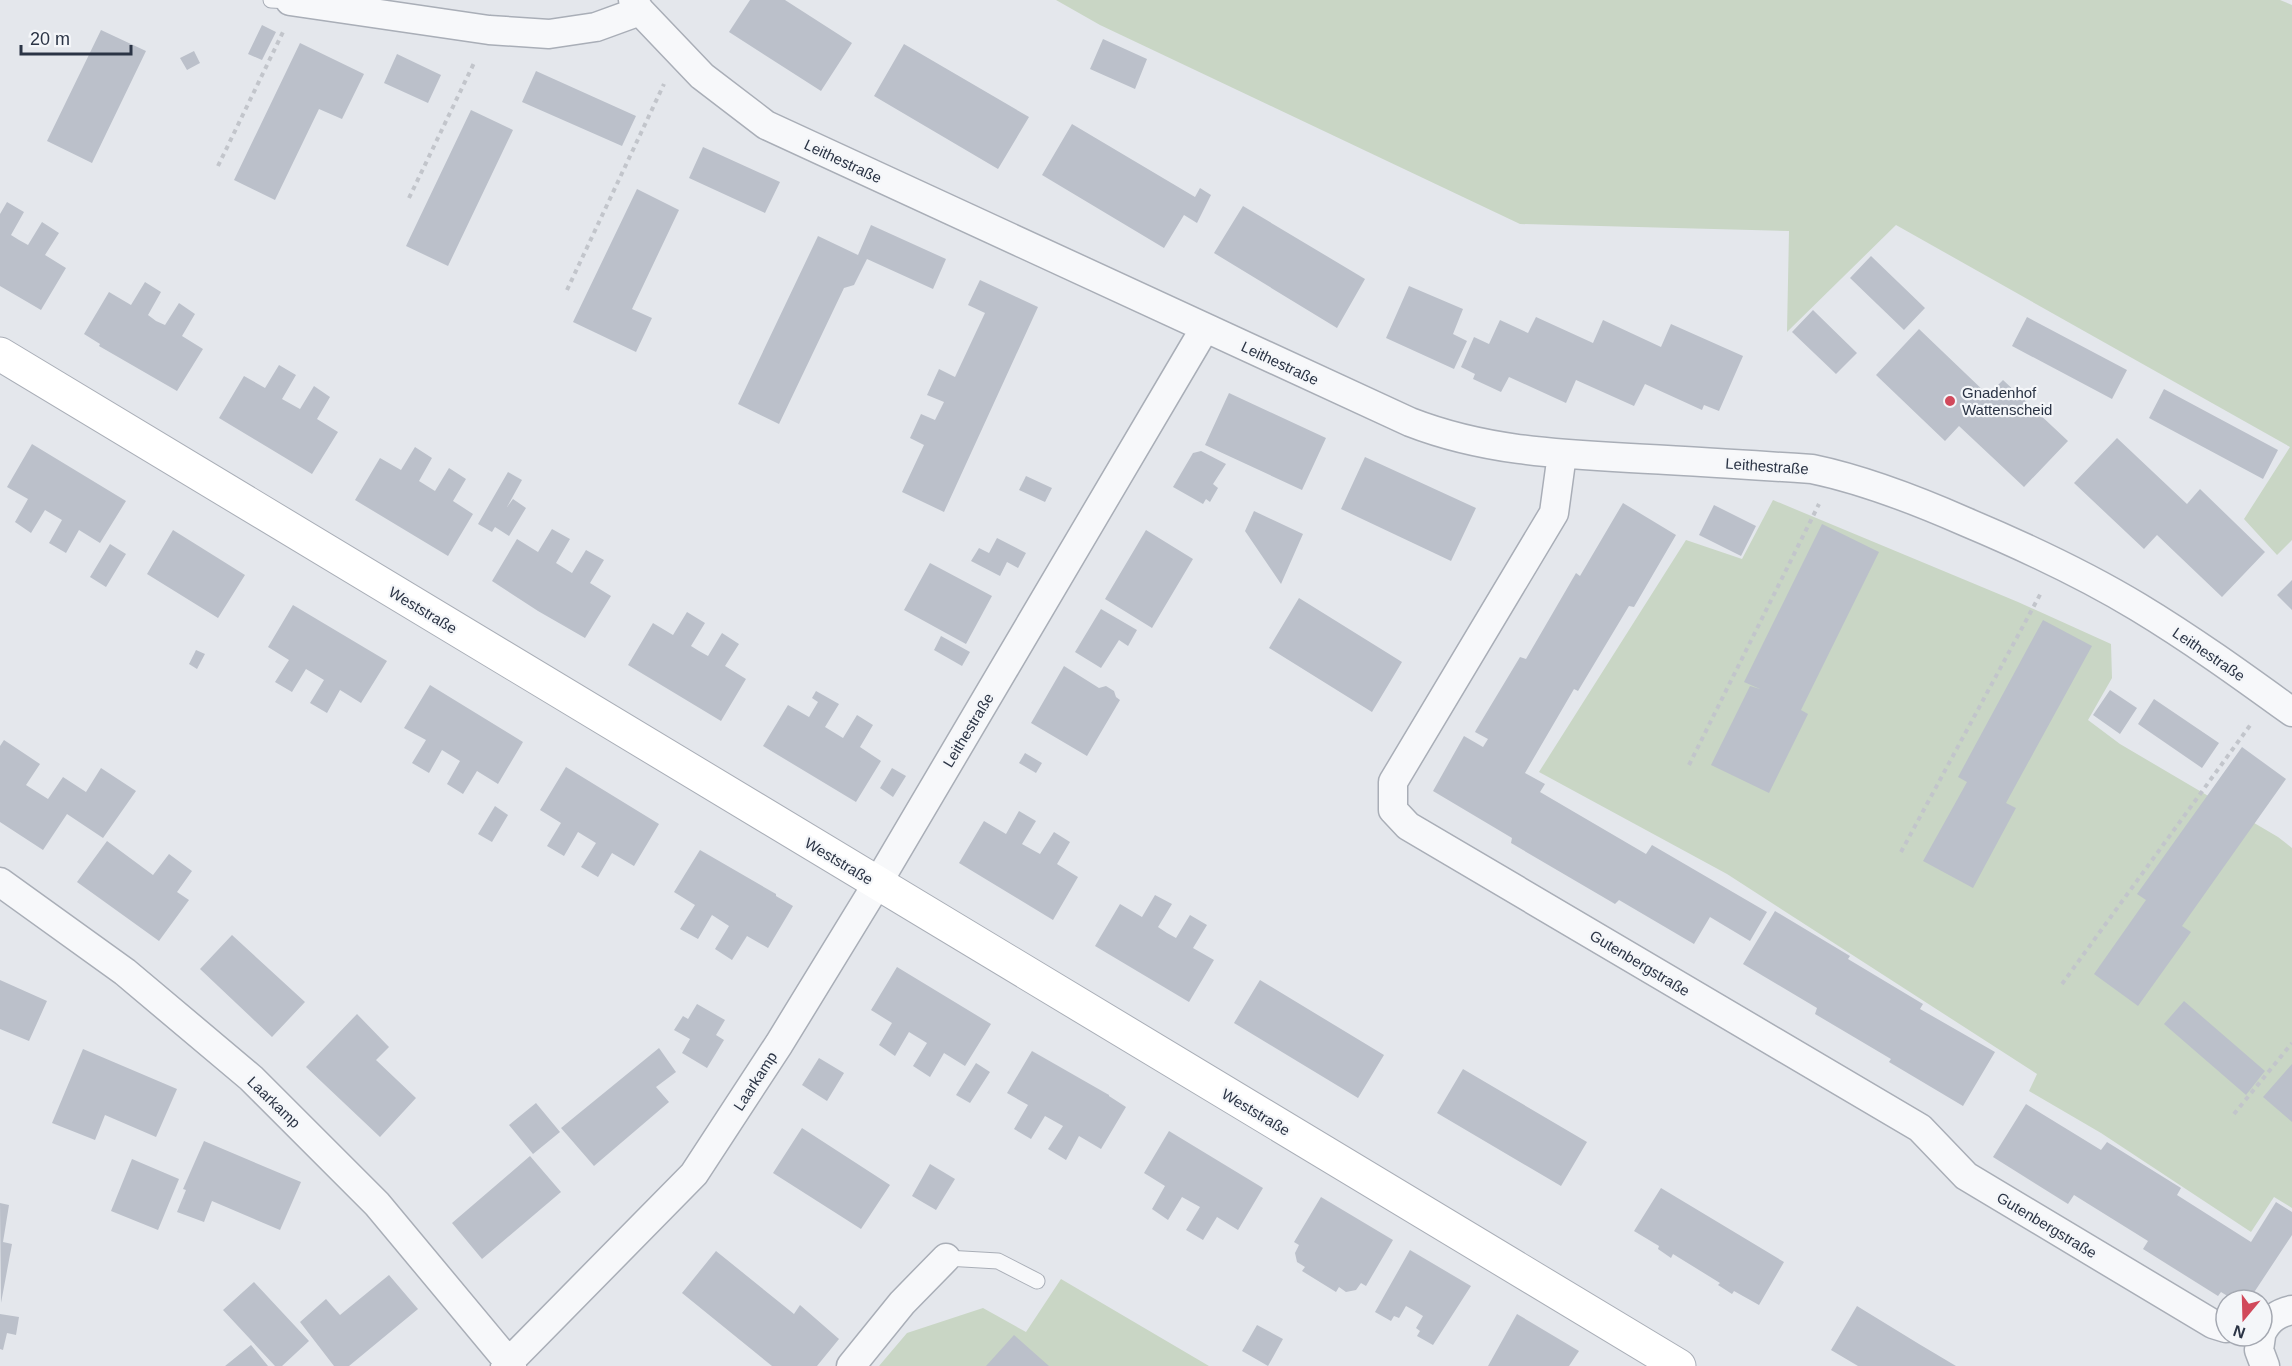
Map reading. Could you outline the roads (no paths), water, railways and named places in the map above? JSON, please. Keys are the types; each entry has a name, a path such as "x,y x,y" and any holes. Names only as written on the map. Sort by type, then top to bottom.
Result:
{"street":[{"name":"Leithestraße","path":"286,1 489,30 549,34 596,27 637,6 678,53 702,76 766,125 1410,423 1443,435 1483,445 1562,454 1812,469 1913,499 2010,540 2136,606 2208,652 2281,704"},
{"name":"Leithestraße","path":"877,884 1205,328"},
{"name":"Weststraße","path":"0,354 1679,1366"},
{"name":"Gutenbergstraße","path":"1562,454 1554,513 1393,782 1393,810 1408,826 1920,1128 1966,1176 2214,1324"},
{"name":"Laarkamp","path":"0,882 125,972 250,1078 378,1204 509,1365 694,1174 779,1044 877,884"},
{"path":"851,1366 902,1303 946,1258"},
{"path":"2274,1317 2292,1310"},
{"path":"2259,1348 2265,1366"}],"lane":[{"path":"946,1258 998,1261 1037,1281"}],"place":[{"name":"Gnadenhof Wattenscheid","path":"1950,401"}]}
